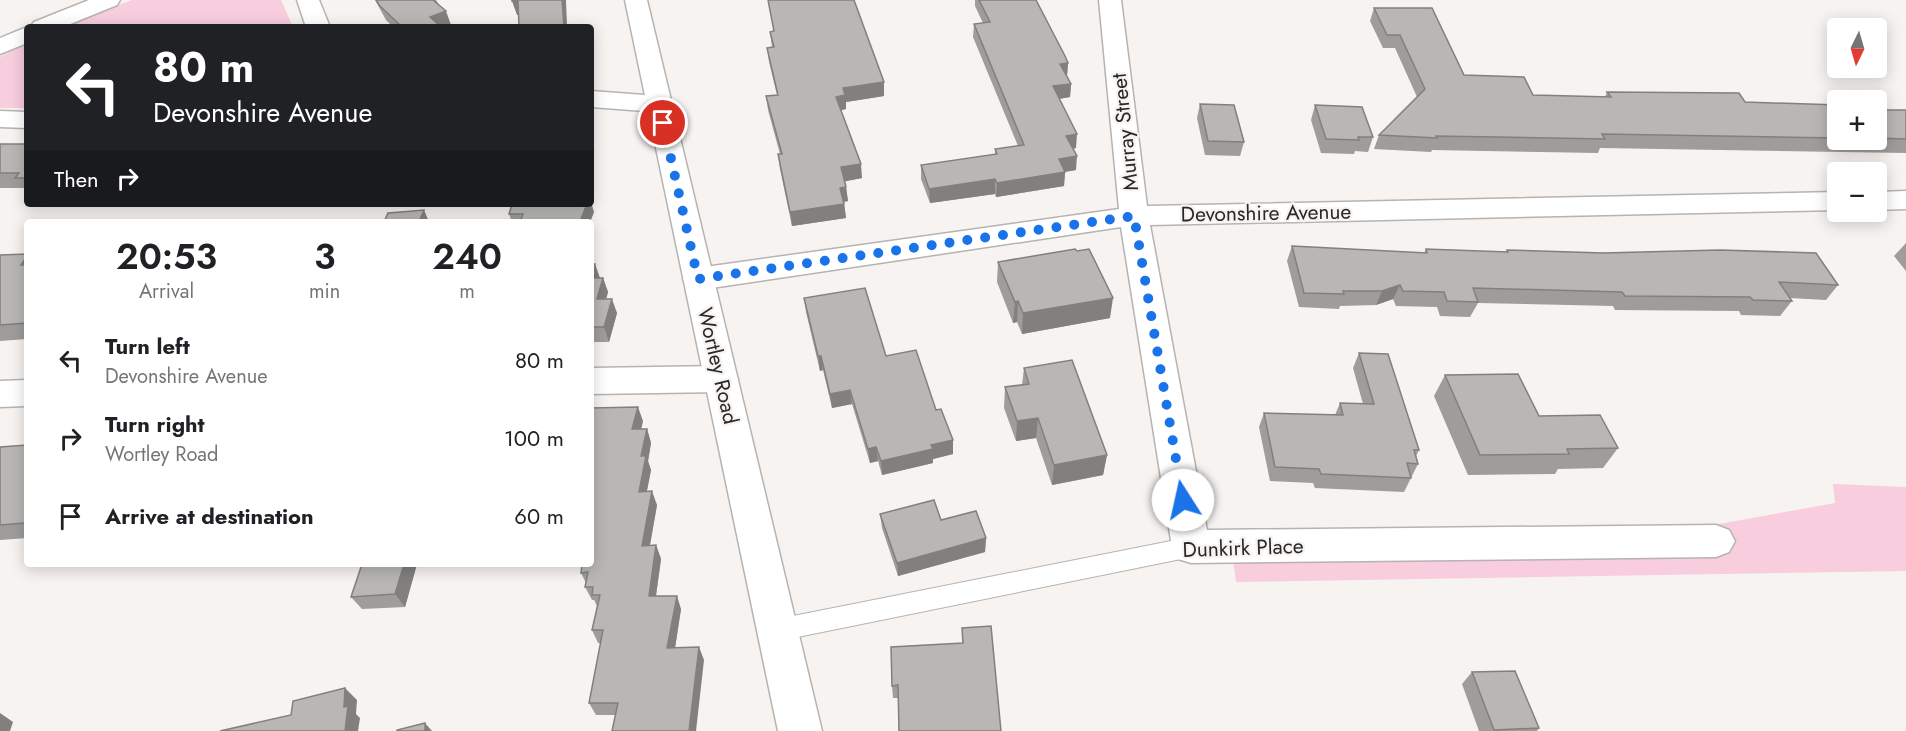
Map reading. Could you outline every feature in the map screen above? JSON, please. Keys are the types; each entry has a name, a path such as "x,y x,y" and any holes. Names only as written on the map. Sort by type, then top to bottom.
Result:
{"street":[{"path":"49,24 109,0"},
{"path":"308,0 317,24"},
{"name":"Wortley Road","path":"636,0 800,731"},
{"name":"Murray Street","path":"1110,0 1134,216 1191,547"},
{"path":"0,47 24,35"},
{"path":"594,99 658,104"},
{"path":"0,119 24,120"},
{"path":"1887,201 1906,200"},
{"name":"Devonshire Avenue","path":"698,279 1134,216 1827,201"},
{"path":"594,381 721,379"},
{"path":"0,394 24,393"},
{"name":"Dunkirk Place","path":"1191,547 1716,541"}],"lane":[{"name":"Dunkirk Place","path":"778,630 1191,547"}],"shaded area":[{"path":"132,0 281,0 292,24 68,24"},
{"path":"24,44 24,108 0,108 0,57"},
{"path":"1833,484 1906,487 1906,571 1236,582 1229,529 1708,526 1835,503"}],"building":[{"path":"376,0 433,0 446,11 430,17 438,24 399,24"},
{"path":"518,0 562,0 564,24 519,24"},
{"path":"768,0 854,0 884,82 843,88 845,95 836,97 861,164 841,167 846,187 840,188 844,204 790,212 778,154 782,154 766,96 778,95 767,48 774,47 770,32 774,31"},
{"path":"979,0 1036,0 1068,63 1060,64 1071,84 1053,86 1077,134 1066,136 1077,156 1059,159 1065,172 997,183 995,179 929,189 921,165 997,154 995,149 1024,145 974,24 990,22"},
{"path":"1374,8 1432,8 1464,75 1524,77 1533,95 1611,97 1607,92 1739,93 1745,102 1827,105 1827,138 1602,134 1605,139 1436,136 1437,138 1379,135 1425,89 1400,35 1387,35"},
{"path":"1200,104 1234,105 1244,142 1208,141"},
{"path":"1315,105 1362,107 1373,137 1358,137 1359,140 1326,139"},
{"path":"1887,110 1906,110 1906,139 1887,138"},
{"path":"0,144 24,144 24,178 15,178 19,173 0,173"},
{"path":"511,207 586,207 581,219 521,219 523,214 509,214"},
{"path":"424,210 420,219 385,219 388,213"},
{"path":"1292,246 1427,253 1426,249 1603,253 1720,250 1816,253 1838,285 1779,282 1792,301 1753,300 1750,297 1625,296 1622,292 1473,288 1478,302 1447,301 1444,292 1403,291 1400,285 1382,291 1343,291 1344,294 1304,293"},
{"path":"1075,249 1077,251 1089,249 1113,298 1023,313 1018,301 1015,302 998,262"},
{"path":"24,254 21,265 24,265 24,323 0,325 0,255"},
{"path":"594,278 603,278 597,299 612,299 604,327 594,327"},
{"path":"865,288 886,356 916,350 936,410 941,409 953,440 931,445 933,449 881,461 876,447 868,449 850,390 830,394 804,298"},
{"path":"1359,353 1388,354 1419,450 1414,450 1418,464 1407,463 1411,478 1321,474 1319,469 1275,467 1264,413 1343,415 1340,403 1374,404"},
{"path":"1072,360 1107,455 1054,465 1038,418 1017,421 1005,387 1029,384 1024,368"},
{"path":"1518,374 1539,416 1600,415 1618,448 1567,449 1569,454 1480,455 1445,375"},
{"path":"638,407 632,429 647,429 641,456 646,456 639,492 652,491 642,546 656,545 649,596 677,596 667,648 699,647 689,731 612,731 618,703 589,703 603,630 592,630 600,595 592,595 593,587 585,587 588,572 581,573 582,567 594,567 594,408"},
{"path":"24,445 24,523 0,525 0,447"},
{"path":"934,500 941,520 976,511 986,538 897,563 880,514"},
{"path":"361,567 403,567 395,594 351,597"},
{"path":"991,626 1001,731 899,731 898,685 892,686 891,647 963,643 962,628"},
{"path":"1515,671 1539,728 1494,730 1472,672"},
{"path":"345,688 344,707 348,706 345,731 220,731 291,715 293,701"},
{"path":"425,723 425,731 397,731 397,730"}],"route":[{"path":"663,123 698,279 1134,216 1183,500"}]}
